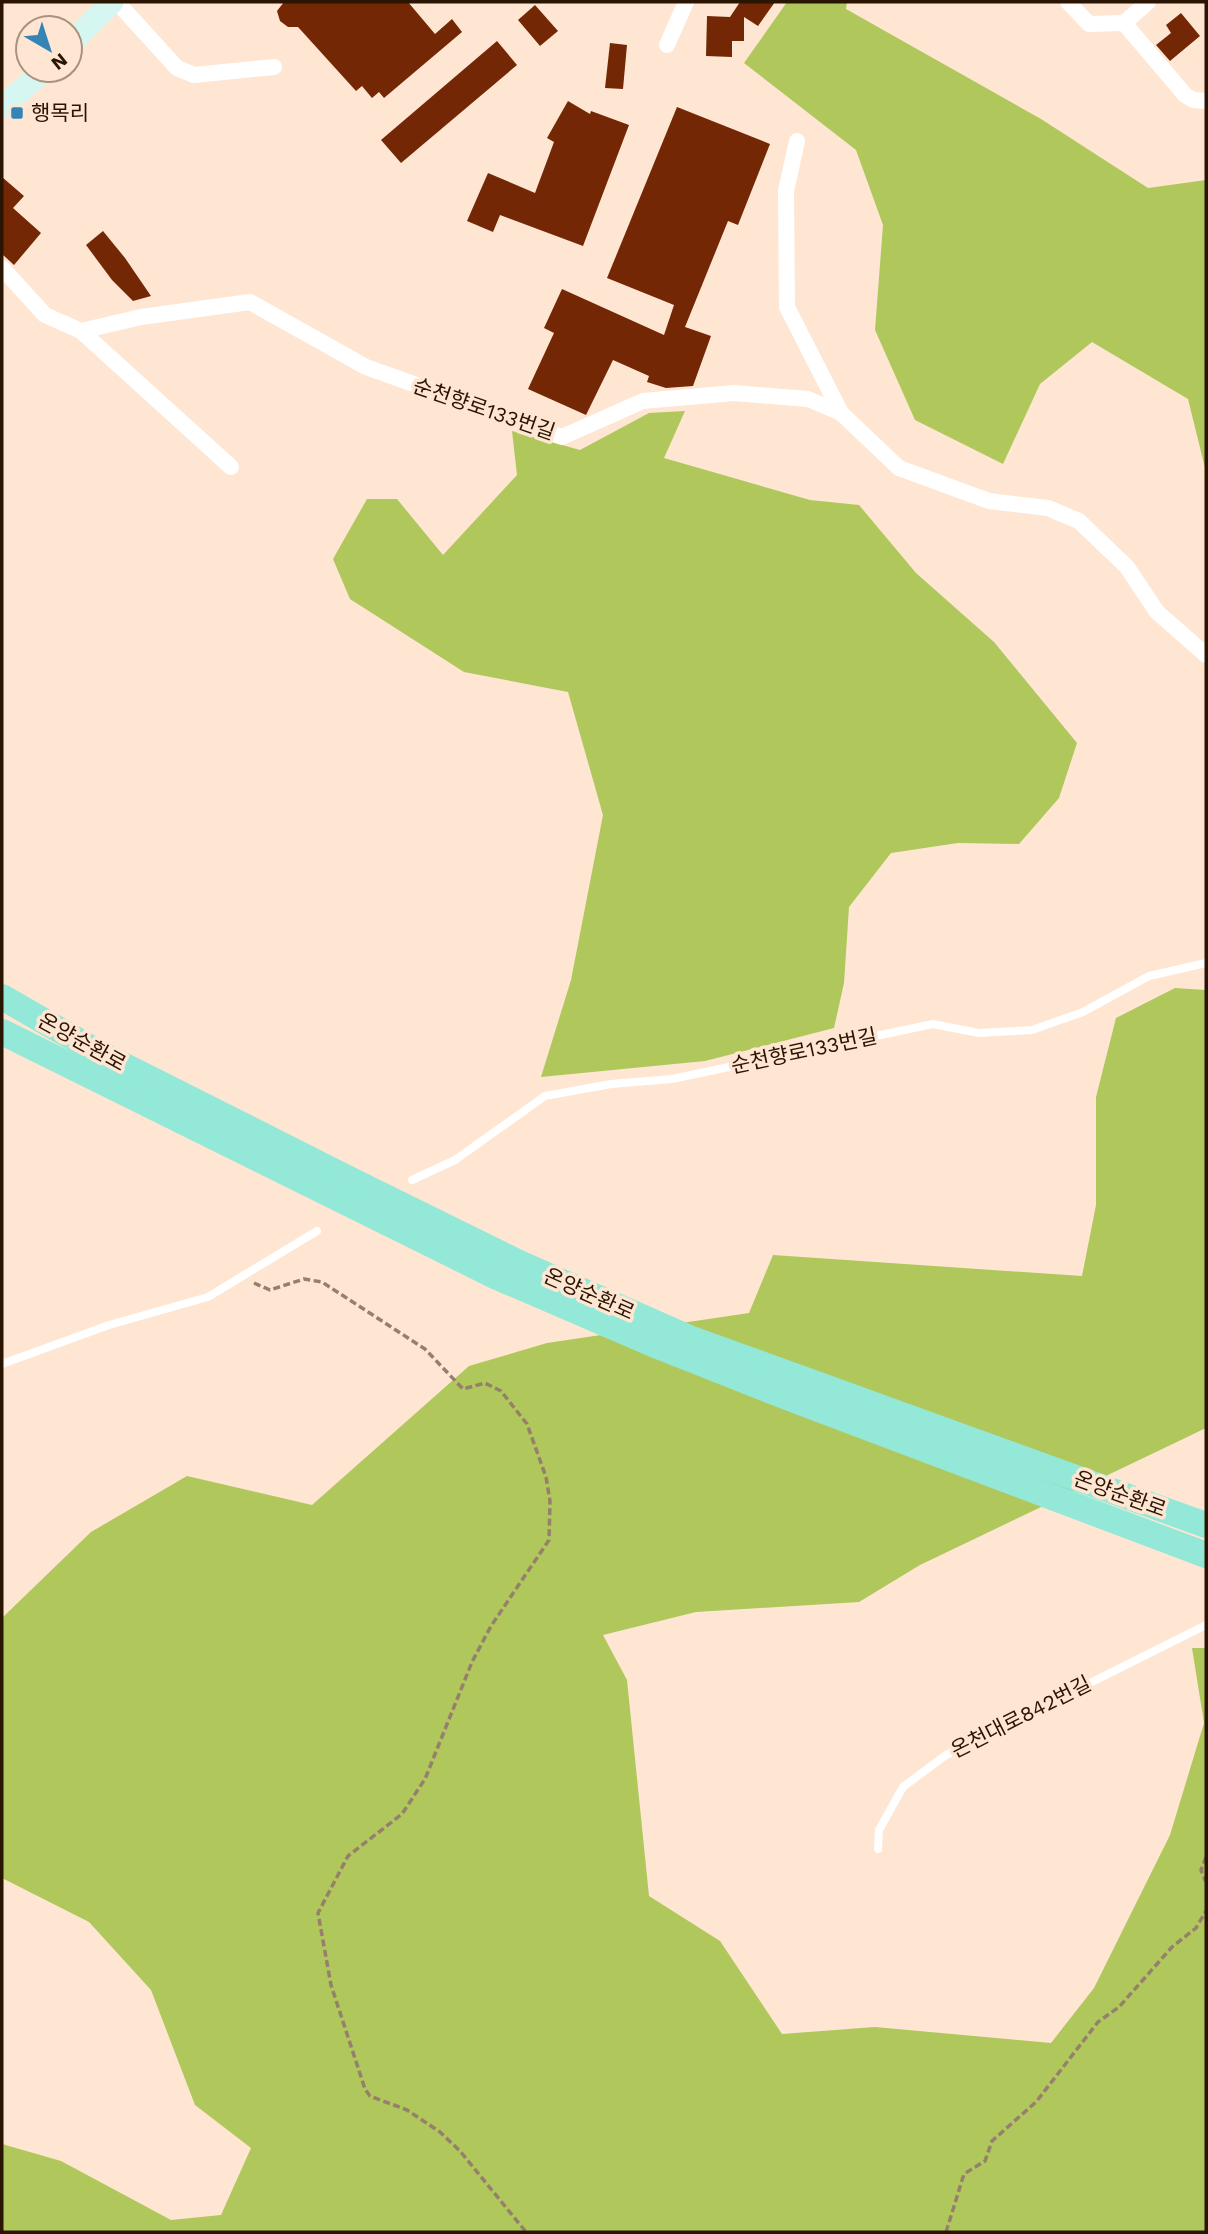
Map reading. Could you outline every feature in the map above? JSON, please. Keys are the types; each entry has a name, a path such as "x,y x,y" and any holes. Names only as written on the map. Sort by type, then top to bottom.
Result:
{"highway":[{"name":"온양순환로","path":"2,997 101,1054 371,1190 519,1263 689,1339 1206,1525"},
{"name":"온양순환로","path":"2,1032 498,1277 660,1347 1206,1555"}],"main road":[{"path":"84,31 115,2"},
{"path":"2,107 28,84"}],"street":[{"path":"115,2 177,68 194,75 274,68"},
{"path":"667,45 686,2"},
{"path":"1068,2 1089,24 1124,23 1148,2"},
{"path":"1124,23 1185,95 1193,100 1206,101"},
{"path":"797,141 786,191 787,307 841,413"},
{"path":"2,268 45,315 80,331 231,467"},
{"name":"순천향로133번길","path":"80,331 141,317 250,302 366,367 562,437 643,401 734,393 808,399 841,413 900,468 989,501 1048,508 1080,521 1127,568 1157,612 1206,655"}],"lane":[{"name":"순천향로133번길","path":"412,1180 455,1160 544,1096 611,1084 672,1079 933,1024 979,1033 1032,1030 1083,1012 1149,976 1206,963"},
{"path":"2,1364 109,1325 208,1297 238,1276 317,1230"},
{"name":"온천대로842번길","path":"877,1849 879,1830 903,1787 929,1767 972,1740 1206,1625"}],"path":[{"path":"238,1276 270,1290 304,1279 322,1282 425,1349 463,1389 485,1383 501,1391 527,1424 545,1477 550,1501 549,1540 491,1626 472,1662 425,1779 401,1814 348,1856 318,1913 331,1985 365,2089 370,2096 407,2110 440,2132 460,2151 526,2232"},
{"path":"1206,1857 1201,1870 1206,1882"},
{"path":"946,2232 964,2174 985,2161 992,2141 1035,2102 1098,2022 1119,2007 1172,1947 1196,1928 1206,1911"}],"green space":[{"path":"787,2 847,2 846,9 1041,119 1148,188 1206,180 1206,472 1188,399 1092,342 1040,384 1003,464 915,420 875,330 883,225 856,150 744,63"},
{"path":"685,411 664,458 810,500 859,505 916,573 994,642 1077,743 1059,798 1019,844 958,843 891,853 849,907 844,983 834,1028 705,1061 541,1077 571,980 603,815 568,692 464,672 350,599 333,559 367,499 397,499 443,555 517,475 512,431 580,450 649,413"},
{"path":"1175,988 1206,990 1206,1428 920,1565 859,1602 696,1612 603,1635 627,1680 649,1896 720,1941 782,2034 875,2027 1051,2043 1094,1988 1170,1835 1204,1723 1192,1648 1206,1648 1206,2232 2,2232 2,2144 61,2161 171,2220 221,2215 251,2148 195,2105 151,1990 89,1922 2,1878 2,1618 91,1532 187,1476 312,1505 469,1366 547,1343 749,1313 773,1255 1082,1276 1096,1205 1096,1097 1116,1018"}],"building":[{"path":"284,2 408,2 435,34 452,19 462,32 384,98 379,92 372,98 362,86 356,91 298,27 288,27 280,21 277,11"},
{"path":"740,2 775,2 758,26 744,17 744,41 732,41 732,57 706,56 707,16 730,17"},
{"path":"535,5 558,31 540,46 518,20"},
{"path":"1181,13 1200,36 1170,61 1156,45 1171,33 1166,25"},
{"path":"497,41 517,65 401,163 381,140"},
{"path":"610,43 627,45 623,89 605,88"},
{"path":"568,101 590,114 591,111 629,125 583,246 500,215 493,232 467,221 488,173 535,193 554,142 547,138"},
{"path":"677,107 770,144 738,225 728,221 685,327 711,336 693,386 666,388 647,382 649,376 613,360 586,415 528,389 554,333 544,328 562,289 664,335 674,305 607,278"},
{"path":"2,177 24,196 13,208 41,233 14,265 2,254"},
{"path":"103,231 151,296 133,301 112,280 86,245"}],"place":[{"name":"행목리","path":"17,113"}]}
